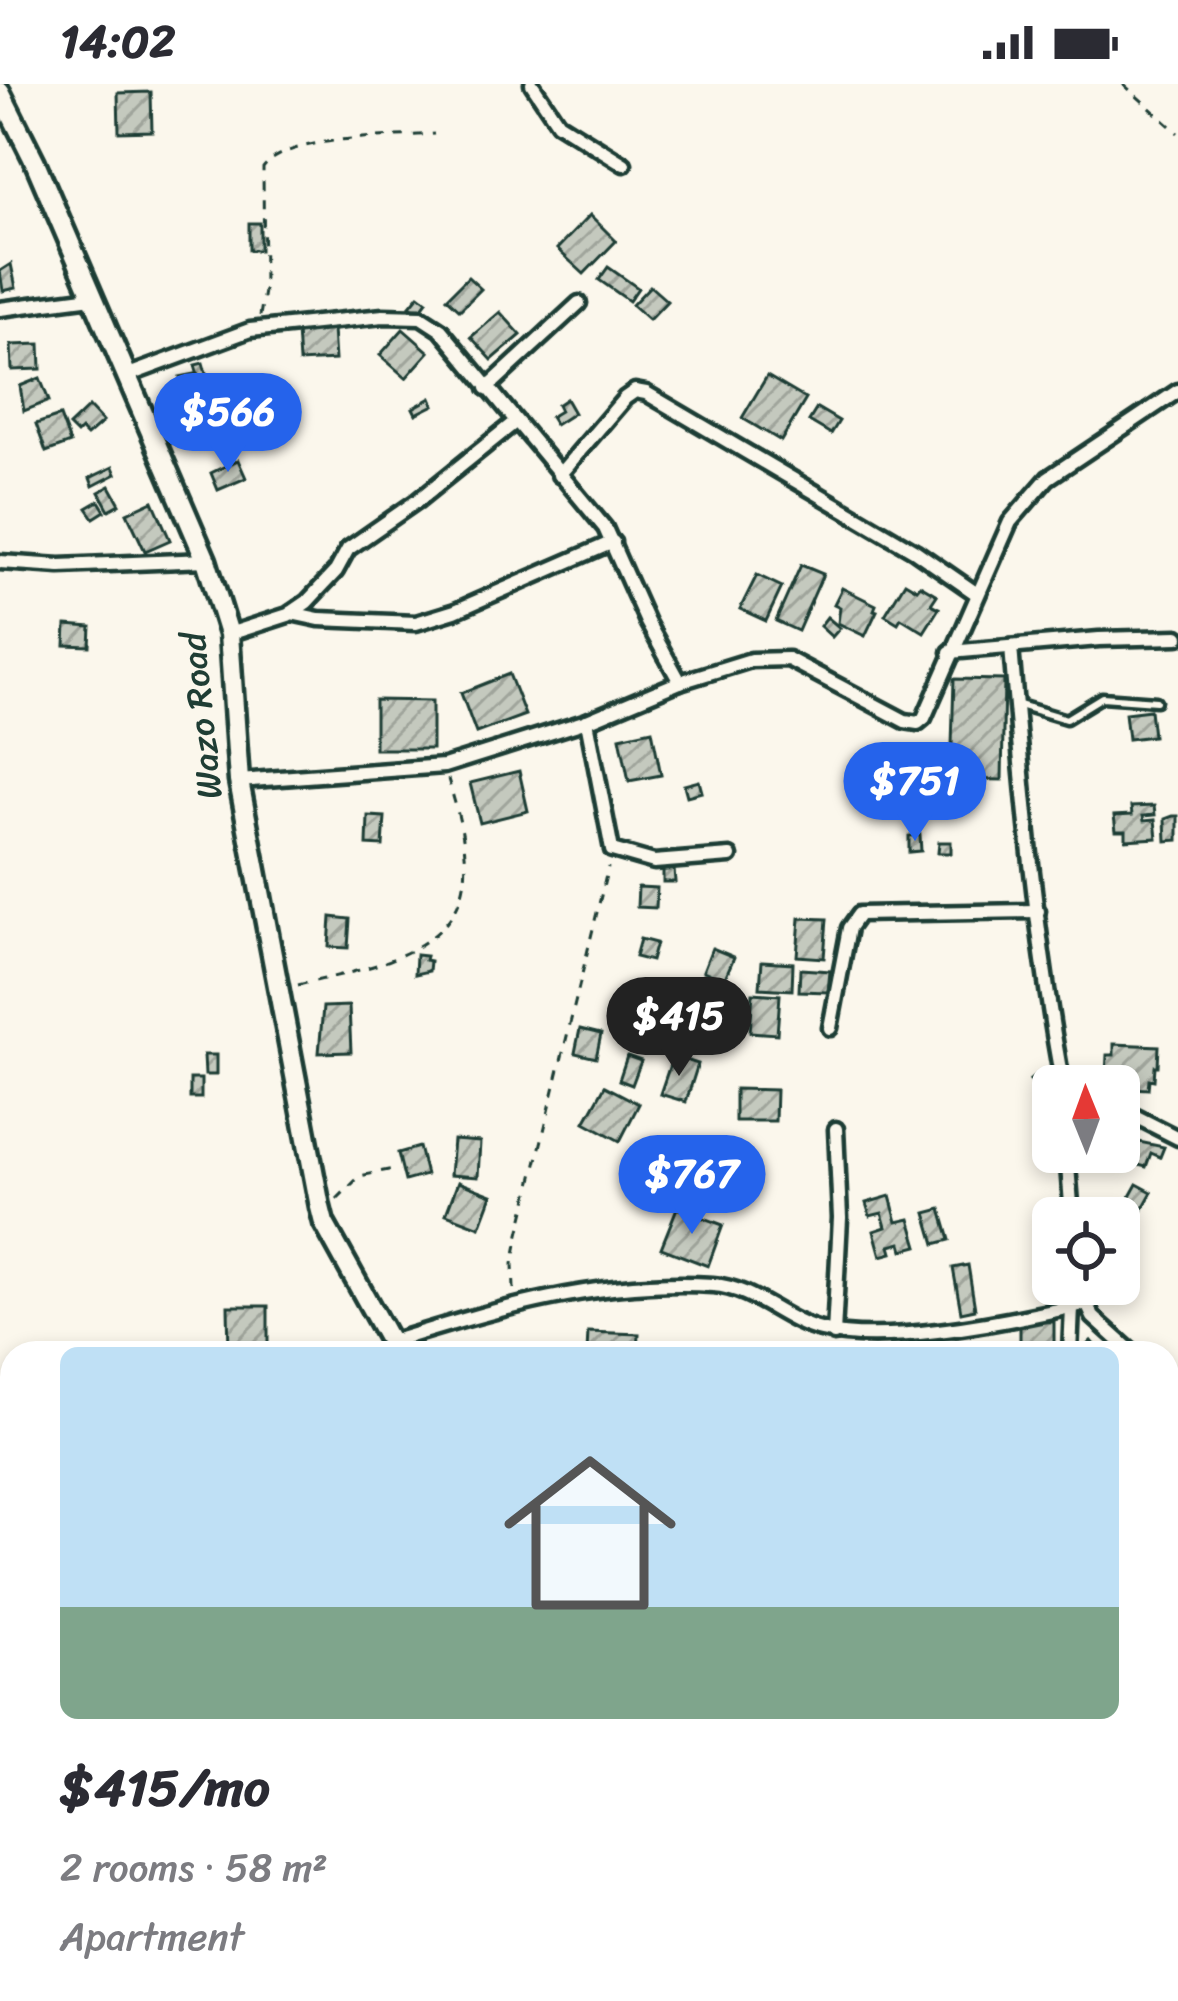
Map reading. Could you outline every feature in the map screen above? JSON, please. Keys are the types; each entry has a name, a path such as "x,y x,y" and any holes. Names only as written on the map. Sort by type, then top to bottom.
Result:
{"main road":[{"name":"Wazo Road","path":"0,92 206,560 229,634 239,782 320,1208 390,1341"}],"street":[{"path":"532,84 558,123 624,164"},
{"path":"0,309 92,297"},
{"path":"487,388 579,303"},
{"path":"126,376 258,329 382,316 421,317 441,330 613,542 647,622 680,682"},
{"path":"559,475 625,398 635,391 646,393 915,550 977,594"},
{"path":"239,782 444,766 587,721 680,682 751,660 788,659 914,724 924,718 1010,522 1030,495 1178,391"},
{"path":"229,634 291,613 320,592 348,549 515,422"},
{"path":"291,613 319,619 416,623 613,542"},
{"path":"0,562 60,566 206,560"},
{"path":"950,652 1099,639 1178,638"},
{"path":"1011,647 1038,911 1059,1065"},
{"path":"587,721 612,850 654,862 730,856"},
{"path":"830,1028 849,928 859,914 1038,911"},
{"path":"1140,1119 1178,1138"},
{"path":"834,1334 840,1259 836,1129"},
{"path":"410,1341 515,1303 609,1286 718,1285 752,1294 811,1328 834,1334 902,1335 1078,1306 1119,1341"},
{"path":"1072,1341 1078,1306"}],"lane":[{"path":"1016,704 1066,719 1102,697 1156,701"}],"path":[{"path":"1123,84 1178,134"},
{"path":"258,329 264,291 263,168 272,157 339,140 434,134"},
{"path":"278,990 364,969 422,948 452,915 465,879 465,853 444,766"},
{"path":"515,1303 513,1264 612,850"},
{"path":"320,1208 333,1203 360,1176 398,1168"}],"building":[{"path":"151,92 152,131 119,132 118,93"},
{"path":"590,215 616,241 584,274 557,249"},
{"path":"249,223 260,223 260,250 249,250"},
{"path":"11,264 16,288 3,291 0,271"},
{"path":"608,267 638,288 629,301 599,280"},
{"path":"468,277 481,289 460,310 447,298"},
{"path":"650,286 667,301 649,320 632,305"},
{"path":"419,295 427,301 419,312 410,306"},
{"path":"500,312 521,335 492,360 471,337"},
{"path":"333,329 335,360 299,362 297,331"},
{"path":"403,329 429,352 406,378 380,355"},
{"path":"40,344 41,369 12,370 11,345"},
{"path":"203,363 209,384 201,386 195,365"},
{"path":"195,374 198,386 183,389 180,377"},
{"path":"767,376 806,399 781,441 742,418"},
{"path":"40,378 49,401 24,411 20,386"},
{"path":"431,398 434,405 416,414 413,408"},
{"path":"566,399 574,413 555,425 550,417"},
{"path":"89,407 103,422 87,436 81,430 77,434 69,426"},
{"path":"817,408 839,421 831,434 809,421"},
{"path":"253,409 258,418 249,423 254,432 242,439 235,428 241,425 237,419"},
{"path":"60,416 70,443 46,452 36,424"},
{"path":"238,460 246,478 218,490 211,473"},
{"path":"113,467 116,474 93,486 90,478"},
{"path":"110,486 120,504 109,510 99,492"},
{"path":"99,501 105,511 94,518 87,508"},
{"path":"153,501 170,540 145,551 127,513"},
{"path":"801,565 823,574 798,631 776,621"},
{"path":"757,575 782,587 766,621 740,609"},
{"path":"905,582 937,595 931,604 939,608 924,632 901,618 898,623 885,615"},
{"path":"842,588 876,605 865,636 838,623 840,607 834,604"},
{"path":"827,617 840,628 832,637 820,626"},
{"path":"66,625 91,627 90,646 65,645"},
{"path":"509,674 525,715 476,733 461,693"},
{"path":"954,679 1004,680 1002,780 951,779"},
{"path":"375,700 432,701 432,749 375,749"},
{"path":"1150,710 1153,736 1128,739 1125,713"},
{"path":"652,730 661,775 629,781 620,737"},
{"path":"519,771 528,811 480,823 470,783"},
{"path":"699,781 702,792 687,796 684,785"},
{"path":"1154,806 1155,815 1143,816 1144,821 1155,820 1157,838 1126,840 1126,831 1116,831 1114,816 1132,815 1131,807"},
{"path":"368,816 385,817 383,846 367,845"},
{"path":"1178,816 1178,840 1166,841 1165,819"},
{"path":"920,835 921,851 909,852 909,836"},
{"path":"939,842 951,842 951,853 938,853"},
{"path":"663,868 674,869 675,882 663,882"},
{"path":"638,887 657,888 656,908 637,907"},
{"path":"331,917 350,919 348,948 329,947"},
{"path":"800,918 827,919 824,958 797,956"},
{"path":"640,939 656,943 651,961 635,957"},
{"path":"712,948 734,957 724,980 703,971"},
{"path":"416,955 426,956 429,971 415,974"},
{"path":"762,961 793,963 792,990 760,988"},
{"path":"800,969 830,971 828,992 799,991"},
{"path":"708,982 730,989 722,1014 700,1008"},
{"path":"753,993 780,995 777,1034 750,1032"},
{"path":"349,1006 351,1052 319,1053 323,1007"},
{"path":"580,1029 601,1034 596,1058 575,1053"},
{"path":"1114,1044 1159,1046 1158,1066 1148,1089 1140,1089 1140,1065 1106,1065 1107,1055 1114,1055"},
{"path":"204,1055 216,1055 216,1075 205,1075"},
{"path":"627,1056 641,1061 632,1085 619,1080"},
{"path":"673,1056 698,1064 686,1102 660,1094"},
{"path":"190,1079 201,1079 201,1098 190,1098"},
{"path":"605,1086 639,1104 620,1141 585,1122"},
{"path":"735,1089 776,1090 775,1121 735,1121"},
{"path":"453,1140 480,1142 478,1177 450,1175"},
{"path":"1140,1142 1164,1147 1160,1157 1151,1153 1146,1167 1140,1165"},
{"path":"419,1147 426,1175 405,1181 398,1153"},
{"path":"683,1157 704,1162 696,1193 675,1188"},
{"path":"637,1160 664,1167 656,1198 628,1191"},
{"path":"458,1182 492,1195 480,1227 446,1214"},
{"path":"1137,1184 1152,1192 1140,1214 1140,1197 1130,1197"},
{"path":"890,1196 897,1222 910,1219 918,1246 903,1250 901,1243 881,1256 874,1231 886,1227 882,1213 870,1216 866,1203"},
{"path":"677,1208 723,1225 708,1266 661,1248"},
{"path":"941,1209 950,1240 935,1244 926,1213"},
{"path":"968,1265 975,1309 961,1312 953,1268"},
{"path":"228,1306 268,1306 268,1341 229,1341"},
{"path":"1020,1321 1054,1322 1054,1341 1020,1341"},
{"path":"588,1332 639,1334 639,1341 588,1341"}]}
